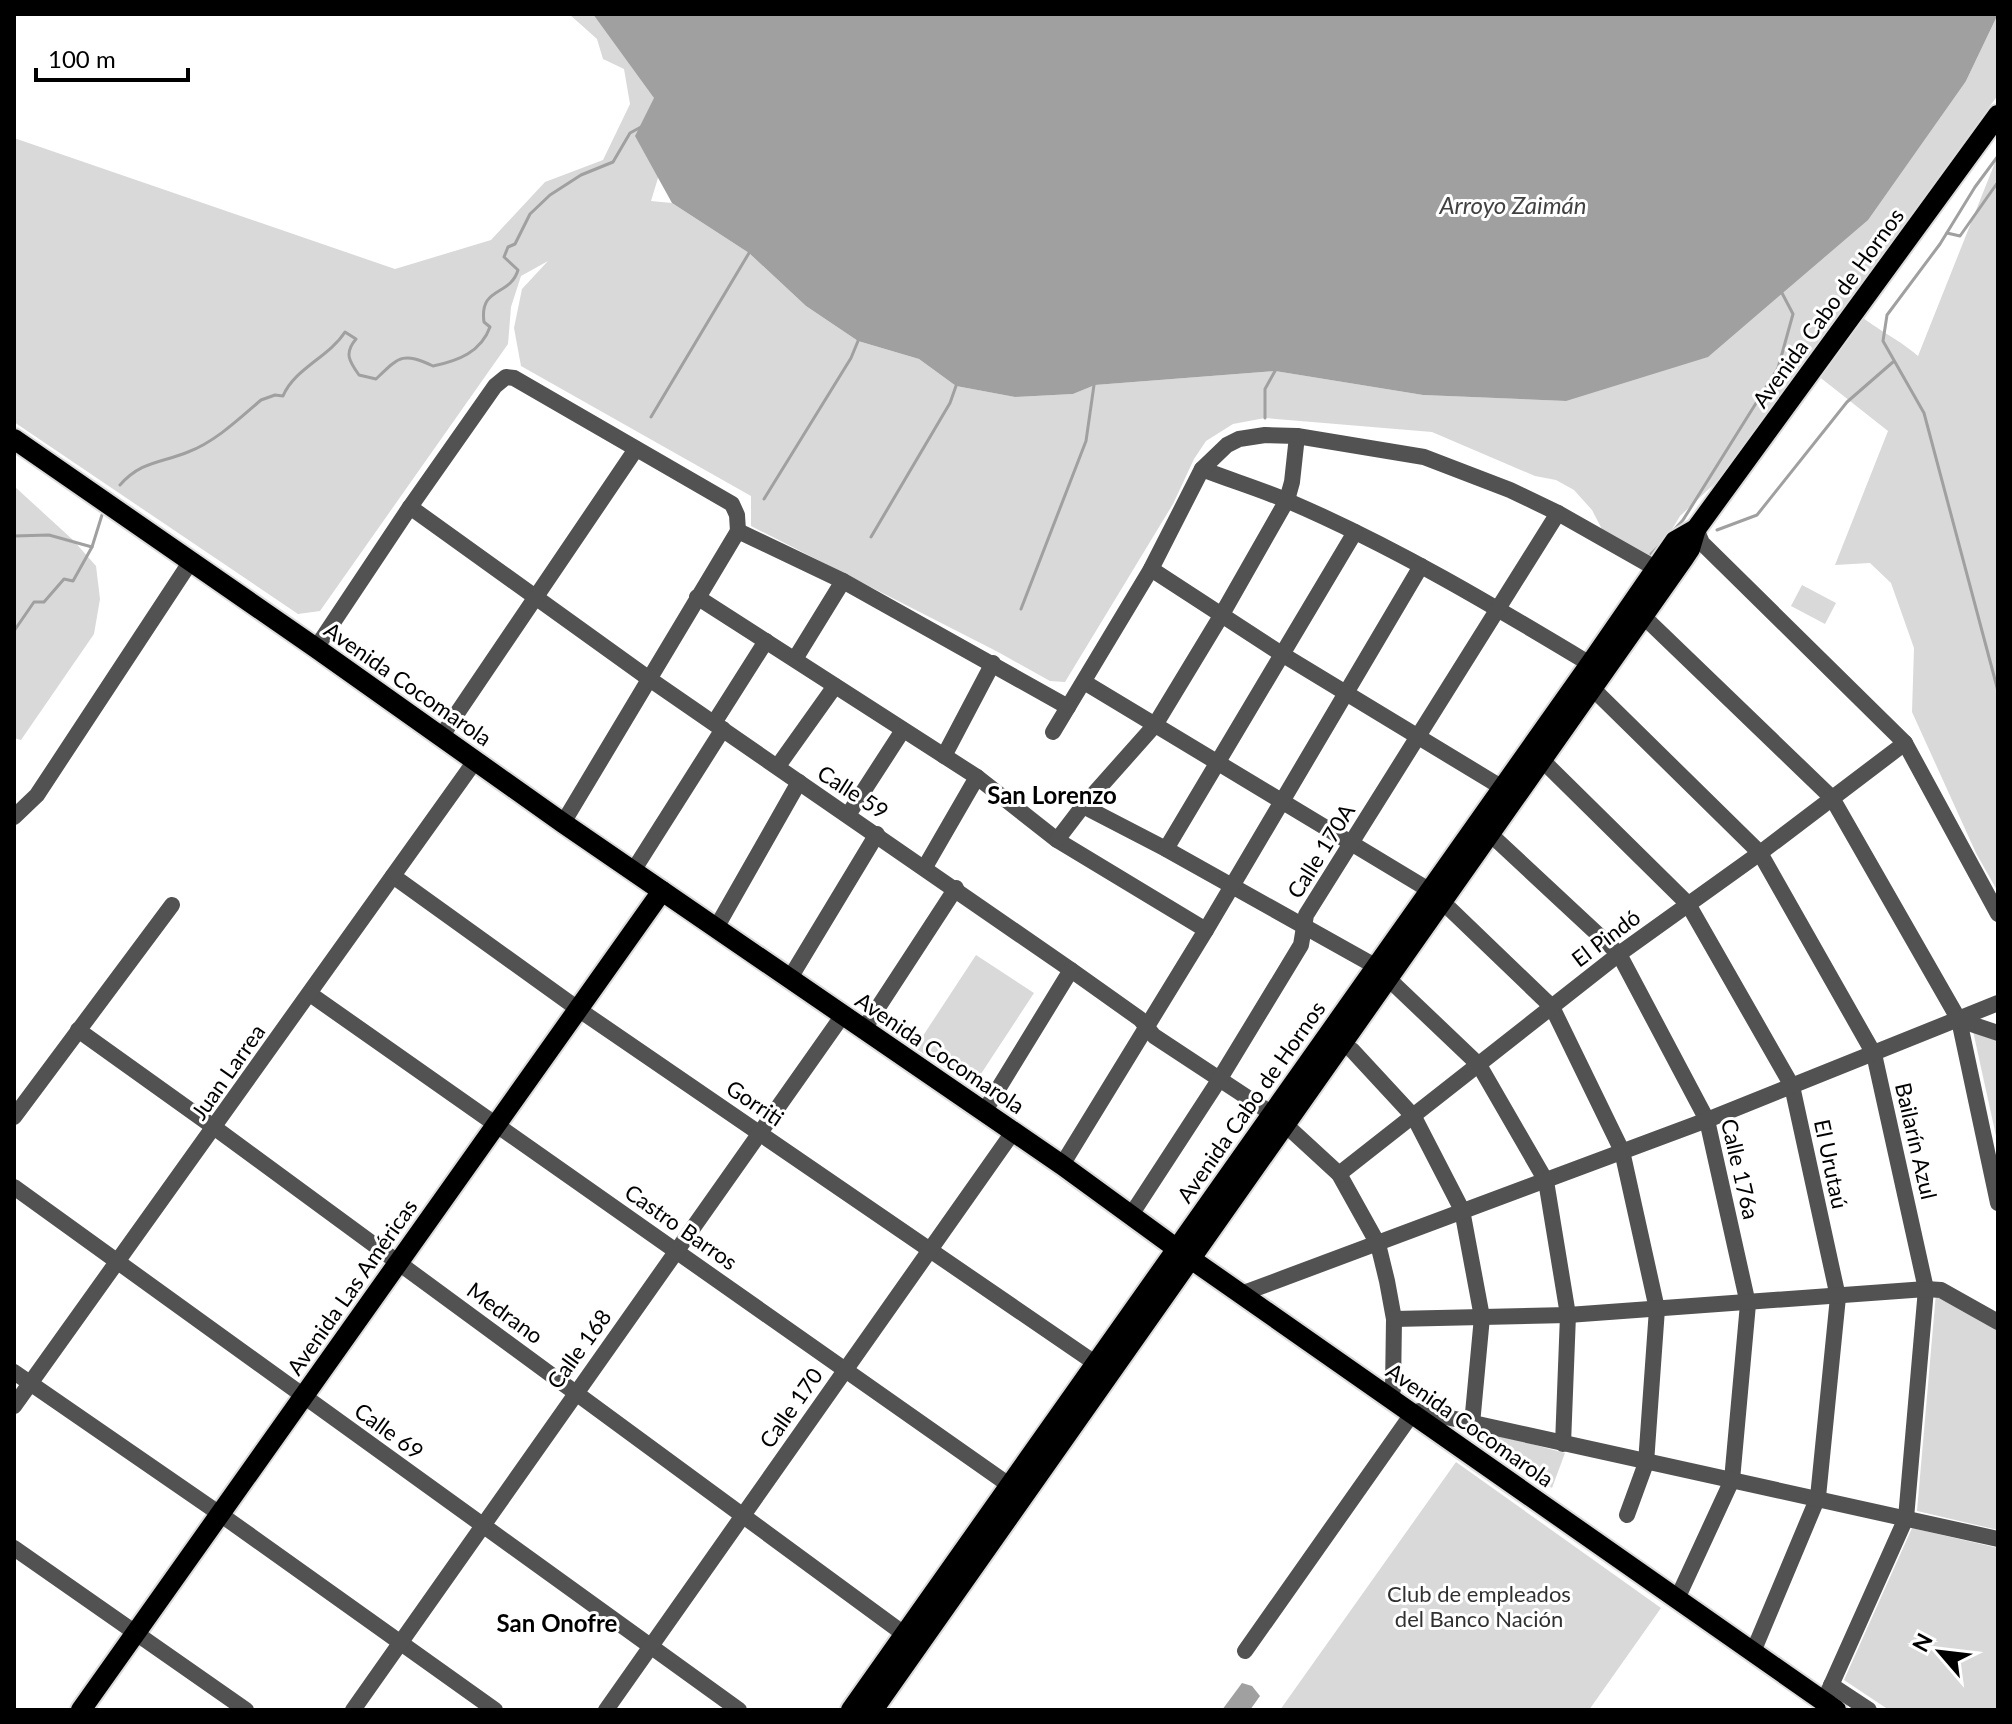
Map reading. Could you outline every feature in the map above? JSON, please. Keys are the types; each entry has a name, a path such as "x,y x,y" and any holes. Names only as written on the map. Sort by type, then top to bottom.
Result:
{"main road":[{"name":"Avenida Cabo de Hornos","path":"873,1710 1017,1491 1485,825 1501,787 1588,676 1642,615 1690,549 1696,529 1998,115"},
{"name":"Avenida Cocomarola","path":"14,439 563,823 1062,1165 1184,1254 1753,1652 1830,1699"},
{"name":"Avenida Cabo de Hornos","path":"1382,972 1429,890 1542,760 1588,676 1655,568 1675,541 1696,529"},
{"name":"Avenida Las Américas","path":"81,1710 662,891"},
{"name":"Avenida Cabo de Hornos","path":"851,1710 904,1634 1017,1491 1095,1363 1184,1254"}],"street":[{"path":"316,648 410,507 495,386 506,377 514,378 732,504 737,515 738,531 563,823"},
{"path":"1053,732 1151,569 1202,469 1227,445 1239,439 1265,435 1297,436 1424,457 1510,490 1558,513 1655,568"},
{"path":"1057,840 1155,725 1221,616 1287,500 1297,436"},
{"path":"441,737 636,449"},
{"name":"Bailarín Azul","path":"1202,469 1287,500 1421,566 1498,608 1588,676 1760,853 1874,1054 1926,1289 1906,1518 1830,1699"},
{"name":"Calle 59","path":"410,507 648,678 956,888 1140,1019 1154,1036 1279,1120 1339,1174 1378,1244 1394,1319 1393,1389 1390,1398"},
{"name":"Calle 170A","path":"1131,1215 1219,1080 1301,945 1306,915 1558,513"},
{"path":"1696,529 1702,543 1905,743 1998,914"},
{"path":"738,531 843,581 1068,707"},
{"path":"1166,849 1280,653 1355,532"},
{"path":"14,817 37,795 191,561"},
{"path":"1062,1165 1283,802 1421,566"},
{"path":"1151,569 1280,653 1501,787"},
{"path":"795,659 843,581"},
{"path":"697,597 977,777 1057,840 1206,930"},
{"path":"1642,615 1832,798 1959,1020 1998,1203"},
{"path":"633,871 766,641"},
{"path":"944,756 993,663"},
{"path":"1084,682 1429,890"},
{"path":"778,766 835,686"},
{"path":"848,815 903,730"},
{"name":"El Pindó","path":"1339,1174 1619,954 1760,853 1905,743"},
{"name":"El Urutaú","path":"1542,760 1688,904 1792,1086 1838,1297 1818,1497 1753,1652"},
{"name":"Juan Larrea","path":"14,1406 475,761"},
{"path":"925,867 977,777"},
{"path":"716,928 799,782"},
{"path":"1083,806 1166,849 1382,972 1479,1065 1546,1181 1568,1315 1563,1444"},
{"name":"Calle 176a","path":"1485,825 1619,954 1707,1120 1748,1304 1732,1480 1677,1599"},
{"path":"790,978 877,834"},
{"name":"Gorriti","path":"393,876 578,1009 1095,1363"},
{"path":"864,1029 956,888"},
{"path":"14,1117 172,905"},
{"path":"1450,909 1552,1007 1622,1151 1657,1309 1646,1463 1627,1515"},
{"path":"984,1112 1071,970"},
{"name":"Castro Barros","path":"310,994 1017,1491"},
{"path":"1241,1294 1707,1120 1998,1003"},
{"name":"Calle 168","path":"353,1710 843,1015"},
{"path":"1959,1020 1998,1033"},
{"name":"Medrano","path":"78,1030 904,1634"},
{"path":"1352,1050 1414,1117 1462,1210 1482,1317 1472,1424"},
{"name":"Calle 170","path":"606,1710 1013,1132"},
{"name":"Calle 69","path":"14,1187 739,1710"},
{"path":"1394,1319 1568,1315 1926,1289 1941,1290 1998,1322"},
{"path":"14,1372 495,1710"},
{"path":"1245,1651 1412,1414 1419,1411 1998,1539"},
{"path":"14,1548 246,1710"},
{"path":"1830,1699 1869,1710"}],"green space":[{"path":"569,14 608,14 634,32 668,145 651,201 672,203 749,253 806,306 858,341 919,359 956,386 1015,397 1073,394 1095,385 1275,371 1423,395 1566,401 1966,81 1998,14 1998,95 1847,303 1863,318 1918,356 1998,155 1998,892 1976,853 1912,712 1914,648 1891,583 1870,563 1835,565 1888,431 1803,364 1726,473 1680,516 1653,561 1606,537 1592,510 1574,490 1556,480 1535,476 1432,432 1265,418 1233,424 1206,441 1194,459 1173,504 1065,682 1050,681 751,526 751,496 521,366 514,328 522,289 548,261 521,276 511,307 508,344 320,611 298,614 14,422 14,138 395,269 491,240 545,182 603,160 630,104 624,69 603,59 597,39"},
{"path":"14,486 73,540 96,566 100,599 94,634 21,740 14,738"},
{"path":"1802,585 1836,603 1825,624 1791,606"},
{"path":"976,955 1034,993 973,1086 915,1048"},
{"path":"1973,1031 1998,1040 1998,1145"},
{"path":"1936,1293 1998,1324 1998,1530 1917,1511"},
{"path":"1469,1427 1565,1453 1552,1488 1466,1431"},
{"name":"Club de empleados del Banco Nación","path":"1456,1462 1661,1608 1589,1710 1280,1710"},
{"path":"1912,1528 1998,1548 1998,1710 1889,1710 1844,1680"}],"water":[{"name":"Arroyo Zaimán","path":"593,14 1998,14 1966,81 1868,220 1708,357 1566,401 1423,395 1275,371 1095,385 1073,394 1015,397 956,386 919,359 858,341 806,306 749,253 672,203 635,136 654,98"},
{"path":"1242,1683 1252,1686 1260,1696 1250,1710 1222,1710"}],"waterway":[{"path":"120,485 144,467 208,442 261,400 275,395 283,396 295,378 345,332 356,339 349,353 350,361 359,375 376,379 402,359 414,359 433,366 468,354 481,343 490,327 484,322 486,302 509,284 518,270 504,257 508,247 515,244 530,214 550,195 581,175 613,162 630,133 641,127"},
{"path":"1998,156 1940,244 1887,315 1883,341 1924,413 1998,691"},
{"path":"1947,233 1960,236 1998,182"},
{"path":"651,417 749,253"},
{"path":"1673,531 1683,520 1778,368 1793,314 1782,293"},
{"path":"764,499 851,358 858,341"},
{"path":"1717,530 1757,515 1847,402 1893,362"},
{"path":"1265,418 1265,389 1275,371"},
{"path":"1021,609 1086,441 1094,385"},
{"path":"871,537 950,403 956,386"},
{"path":"14,631 34,602 44,602 64,579 73,581 92,547 102,515"},
{"path":"14,536 49,535 92,547"},
{"path":"1651,554 1663,542"}],"district":[{"name":"San Lorenzo","path":"1052,796"},
{"name":"San Onofre","path":"557,1624"}]}
